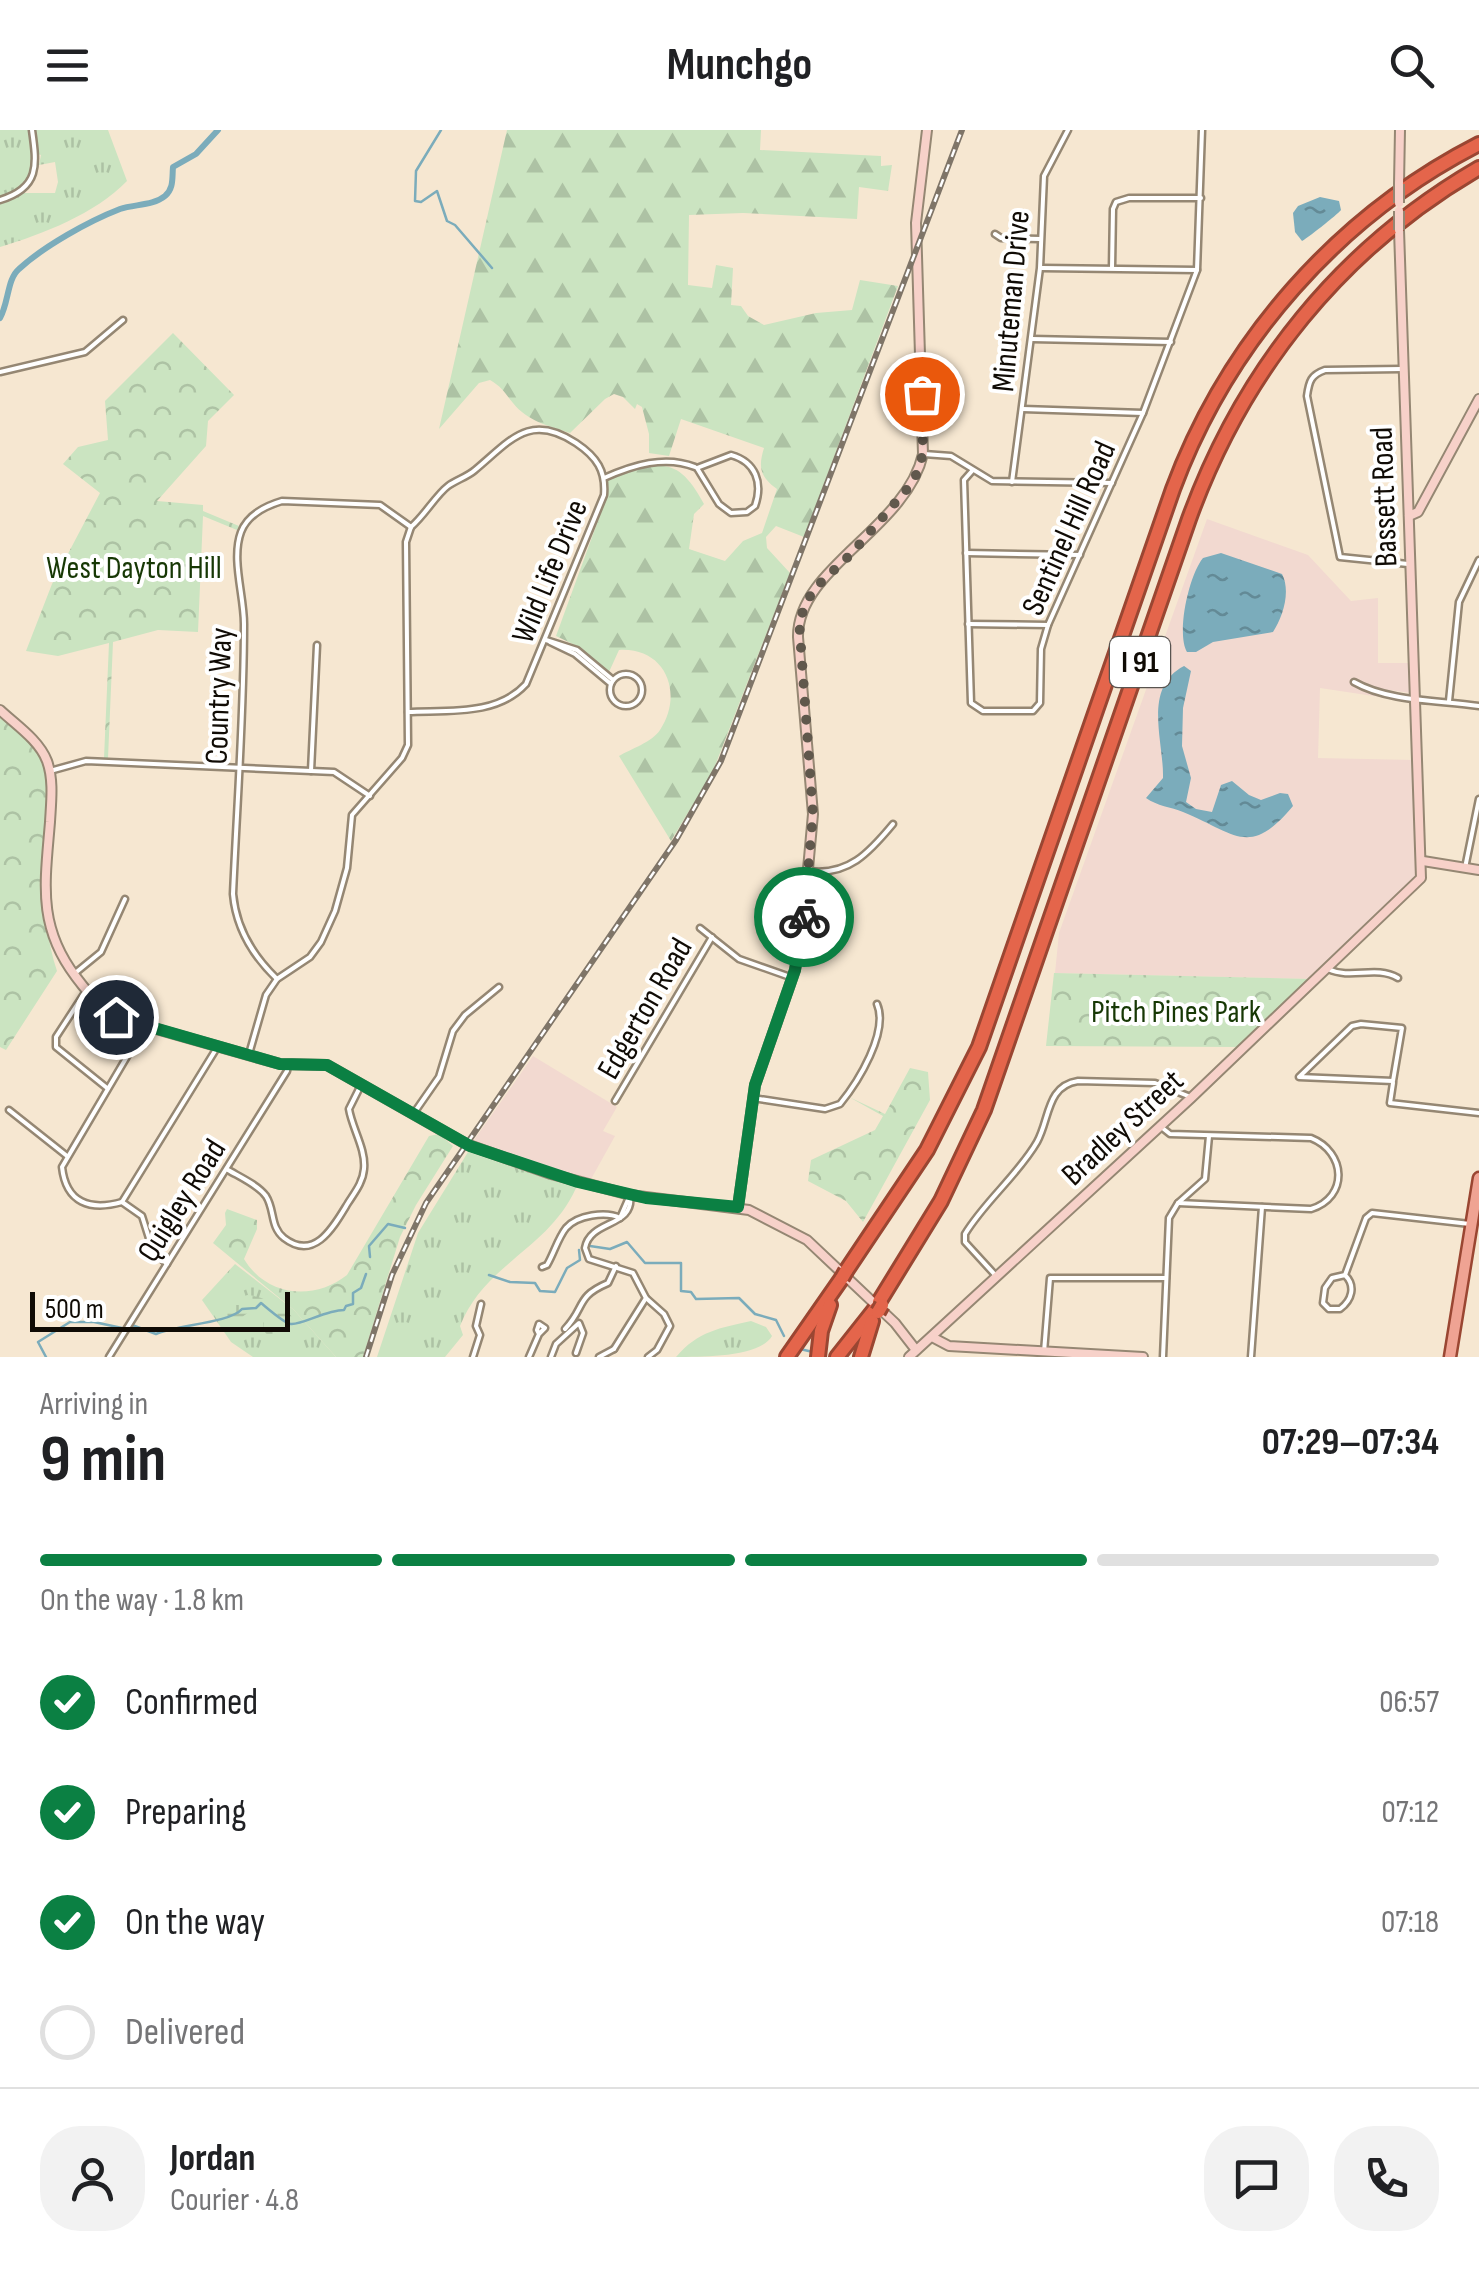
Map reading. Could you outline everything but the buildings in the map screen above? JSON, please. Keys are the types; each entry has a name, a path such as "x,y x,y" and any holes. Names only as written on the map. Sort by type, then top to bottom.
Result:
{"highway":[{"name":"I 91","path":"788,1355 927,1150 979,1047 1173,489 1211,405 1269,318 1332,249 1395,196 1479,144"},
{"name":"I 91","path":"838,1357 880,1304 931,1220 984,1110 1189,519 1236,413 1284,339 1349,265 1410,214 1479,168"},
{"path":"818,1357 824,1318 842,1276"},
{"path":"861,1357 880,1304"}],"main road":[{"path":"1450,1357 1479,1178"}],"street":[{"path":"0,200 21,192 31,180 35,163 32,130"},
{"path":"738,1207 759,1072 800,948 813,814 798,638 800,614 813,590 904,496 923,454 916,223 927,130"},
{"name":"Minuteman Drive","path":"1012,482 1040,268 1044,176 1068,130"},
{"name":"Sentinel Hill Road","path":"972,471 964,480 971,703 978,710 1029,712 1040,706 1040,649 1048,625 1172,342 1197,270 1202,130"},
{"name":"Bassett Road","path":"1400,130 1402,368 1423,861"},
{"path":"1112,268 1116,202 1129,198 1201,198"},
{"path":"995,234 1001,238 1040,238"},
{"path":"1040,268 1197,270"},
{"path":"0,372 85,352 123,320"},
{"path":"1032,339 1172,342"},
{"path":"1402,368 1314,373 1308,382 1307,396 1340,557 1411,565"},
{"path":"1409,516 1418,512 1478,404"},
{"path":"1023,410 1142,412"},
{"name":"Wild Life Drive","path":"408,712 481,708 505,702 526,684 604,495 604,478 596,459 584,448 554,431 532,430 509,440 473,472 447,486 432,508 411,527"},
{"path":"923,454 952,456 992,481 1112,484"},
{"path":"604,478 634,464 692,464 719,504 731,513 746,512 756,506 760,483 743,458 725,456 697,468"},
{"name":"Country Way","path":"276,979 252,950 235,911 244,619 237,550 242,530 267,505 282,501 380,505 411,527"},
{"path":"248,1054 266,995 276,979 310,957 342,895 352,815 402,758 408,745 406,542 411,527"},
{"path":"966,552 1080,554"},
{"path":"1449,701 1459,602 1479,560"},
{"path":"968,624 1048,625"},
{"path":"546,640 576,652 612,682"},
{"path":"311,771 317,645"},
{"path":"625,674 635,677 641,690 638,700 630,705 615,702 610,692 612,682 625,674"},
{"path":"1354,682 1416,698 1479,706"},
{"path":"0,710 41,749 50,771 47,905 54,944 86,991 109,1013 288,1065 321,1063 362,1082 476,1148 565,1178 630,1196 738,1207 804,1238 895,1323 913,1353"},
{"path":"50,771 86,762 334,772 370,796"},
{"path":"1464,868 1479,800"},
{"path":"808,871 832,872 846,867 867,854 893,824"},
{"path":"1423,861 1479,870"},
{"name":"Bradley Street","path":"913,1353 1417,884 1423,861"},
{"path":"74,974 100,952 125,899"},
{"name":"Edgerton Road","path":"700,928 740,959 792,978"},
{"name":"Edgerton Road","path":"615,1102 712,937"},
{"path":"1328,969 1345,975 1388,972 1398,978"},
{"path":"414,1113 439,1077 453,1031 465,1014 499,987"},
{"path":"86,991 56,1037 56,1047 108,1090"},
{"path":"753,1098 826,1109 840,1104 879,1037 881,1012 877,1004"},
{"path":"145,1026 62,1167 70,1194 94,1207 122,1202 142,1216 153,1252 167,1264"},
{"path":"1393,1082 1299,1077 1352,1026 1396,1026 1403,1031 1390,1103 1479,1112"},
{"path":"122,1202 218,1046"},
{"name":"Quigley Road","path":"110,1356 288,1065"},
{"path":"227,1170 268,1199 273,1223 286,1240 305,1246 326,1237 362,1181 364,1161 349,1109 362,1082"},
{"path":"997,1277 965,1242 964,1234 1038,1140 1057,1090 1078,1082 1150,1082 1191,1098"},
{"path":"9,1110 67,1156"},
{"path":"1160,1126 1170,1134 1311,1138 1335,1154 1337,1185 1320,1206 1311,1209 1178,1203"},
{"path":"1163,1357 1170,1218 1178,1203 1204,1179 1209,1136"},
{"path":"630,1196 620,1218 592,1233 585,1244 590,1259 633,1273 646,1298 664,1314 670,1326 657,1350 648,1357"},
{"path":"1250,1357 1262,1208"},
{"path":"1345,1274 1338,1274 1327,1283 1323,1299 1329,1310 1340,1309 1350,1297 1351,1286 1345,1274 1366,1218 1372,1212 1472,1225"},
{"path":"542,1268 573,1222 604,1214 620,1218"},
{"path":"565,1329 582,1298 608,1282 616,1266"},
{"path":"1044,1352 1050,1278 1166,1278"},
{"path":"599,1357 614,1350 646,1298"},
{"path":"473,1357 480,1335 476,1326 481,1304"},
{"path":"551,1357 556,1344 579,1324 583,1333 576,1353"},
{"path":"529,1357 539,1334"},
{"path":"932,1337 949,1346 1143,1357"},
{"path":"614,1350 619,1357"}],"shaded area":[{"path":"1207,519 1308,555 1351,601 1378,598 1378,663 1410,663 1411,693 1382,689 1380,697 1320,688 1318,758 1415,760 1417,874 1312,979 1055,973 1059,933"},
{"path":"533,1056 617,1107 603,1131 615,1136 590,1181 472,1143"}],"green space":[{"path":"0,130 30,130 32,163 21,188 0,198"},
{"path":"34,130 108,130 127,181 84,213 0,247 0,202 24,193 55,193 55,162 39,165 41,155"},
{"path":"507,130 761,130 760,150 881,156 881,166 892,165 888,191 859,187 857,219 743,213 689,215 688,285 712,288 716,265 733,268 731,305 741,306 748,316 764,325 816,313 852,310 860,280 898,286 804,537 776,526 766,537 767,548 790,573 713,771 671,841 619,756 647,742 660,730 670,702 666,675 649,656 619,650 609,672 579,647 556,636 607,496 608,479 653,466 675,469 685,476 704,504 694,514 689,549 725,561 743,541 762,533 777,489 762,471 764,448 681,419 669,456 649,453 642,407 637,404 635,409 614,394 570,433 525,414 490,380 479,383 439,429"},
{"name":"West Dayton Hill","path":"173,333 234,395 208,421 206,446 157,501 203,505 203,511 239,526 237,530 203,516 198,632 158,630 113,642 108,758 104,758 109,643 58,656 26,651 52,584 100,493 63,464 78,447 108,440 105,401"},
{"path":"0,714 36,752 49,782 45,901 57,971 6,1050 0,1047"},
{"name":"Pitch Pines Park","path":"1054,973 1312,979 1239,1047 1046,1046"},
{"path":"910,1068 928,1072 930,1100 863,1222 846,1201 808,1181 811,1160 875,1130 883,1116 849,1097 885,1114"},
{"path":"439,1134 453,1146 400,1237 363,1357 336,1357 294,1310 213,1243 226,1225 227,1209 257,1220 244,1259 265,1281 292,1291 320,1289 334,1283 347,1275 429,1136"},
{"path":"468,1152 576,1188 550,1227 500,1271 471,1305 460,1326 463,1335 445,1357 377,1357 418,1233"},
{"path":"235,1264 294,1310 336,1357 253,1357 231,1342 202,1300"},
{"path":"247,1295 269,1301 300,1324 283,1327 283,1333 271,1339 264,1331 263,1320 253,1311 225,1332 207,1304 229,1306"},
{"path":"751,1321 766,1327 772,1336 766,1343 744,1352 676,1357 701,1336"}],"water":[{"path":"1320,197 1339,201 1341,210 1302,241 1295,232 1293,213 1298,206"},
{"path":"1221,553 1282,574 1286,588 1283,612 1273,632 1213,642 1196,652 1187,652 1184,618 1193,577 1203,558"},
{"path":"1184,666 1191,671 1183,708 1182,746 1191,778 1186,802 1212,812 1221,785 1232,781 1261,800 1288,794 1293,806 1265,832 1241,837 1146,798 1163,778 1159,701 1171,676"}],"waterway":[{"path":"0,318 12,279 29,260 95,220 165,196 171,186 173,167 196,154 218,130"},
{"path":"441,130 416,171 415,201 421,202 437,191 447,221 455,225 492,268"},
{"path":"370,1257 369,1246 388,1224 405,1228"},
{"path":"590,1246 610,1249 627,1242 645,1263 681,1263 681,1291 691,1292 696,1299 739,1298 755,1314 776,1320 784,1336"},
{"path":"489,1275 510,1282 535,1283 540,1291 555,1292 567,1268 580,1260 579,1250"},
{"path":"132,1325 156,1334 226,1318 261,1303 284,1321 296,1324 353,1304 353,1293 361,1288 366,1274"},
{"path":"46,1357 38,1342 70,1322 122,1328"},
{"path":"800,1349 813,1352"}],"railway":[{"path":"366,1357 392,1275 426,1203 676,840 721,761 962,130"}],"way so far":[{"path":"804,917 813,814 799,620 813,590 851,554 914,481 923,454 922,394"}],"route":[{"path":"116,1017 280,1064 316,1062 336,1068 470,1146 528,1167 646,1198 738,1207 755,1085 795,970 804,917"}]}
